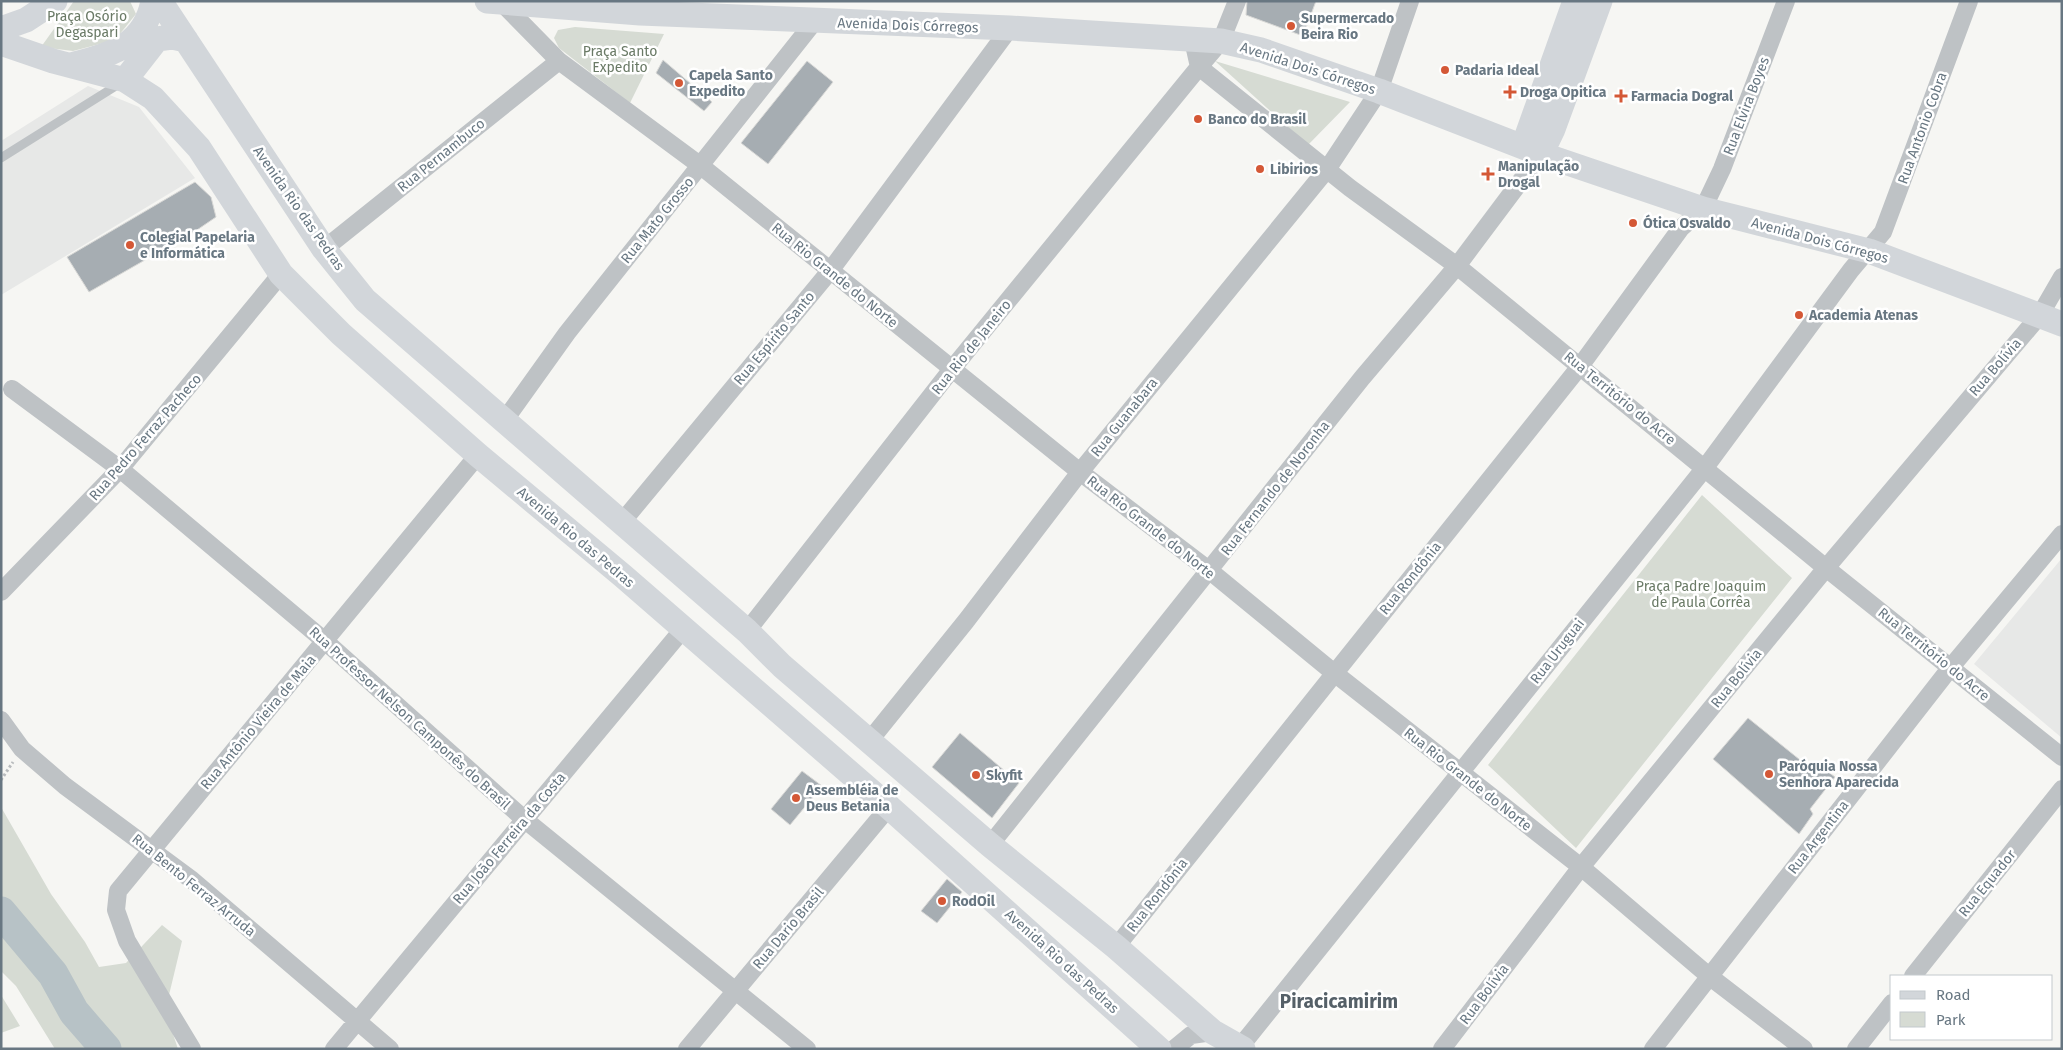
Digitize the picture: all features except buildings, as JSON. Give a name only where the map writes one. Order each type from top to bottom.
[{"type":"main road","points":[[1,28],[26,20],[55,1]]},
{"type":"main road","points":[[70,66],[101,58],[127,44],[146,21],[153,1]]},
{"type":"main road","name":"Avenida Rio das Pedras","points":[[160,1],[324,249],[366,300],[747,631],[782,666],[990,845],[1116,947],[1213,1032],[1241,1048]]},
{"type":"main road","points":[[1532,151],[1575,1]]},
{"type":"main road","points":[[1532,151],[1553,129],[1600,1]]},
{"type":"main road","name":"Avenida Dois Córregos","points":[[494,2],[644,7],[814,22],[1010,28],[1221,42],[1261,50],[1379,91],[1532,151],[1703,209],[1869,251],[2051,319]]},
{"type":"main road","points":[[125,80],[157,39],[165,36],[186,40]]},
{"type":"main road","name":"Avenida Rio das Pedras","points":[[1,43],[70,66],[125,80],[153,98],[199,148],[281,274],[341,334],[478,455],[684,628],[889,807],[1159,1049]]},
{"type":"main road","points":[[684,628],[710,645],[732,654],[739,654],[747,645],[747,631]]},
{"type":"street","points":[[1199,67],[1221,42],[1237,1]]},
{"type":"street","name":"Rua Guanabara","points":[[870,740],[966,621],[1080,472],[1328,168],[1379,91],[1410,1]]},
{"type":"street","name":"Rua Elvira Boyes","points":[[1703,209],[1722,169],[1786,1]]},
{"type":"street","name":"Rua Antonio Cobra","points":[[1869,251],[1884,232],[1969,1]]},
{"type":"street","name":"Rua Rio Grande do Norte","points":[[494,2],[559,61],[701,166],[1080,472],[1210,571],[1460,774],[1581,867],[1709,976],[1804,1049]]},
{"type":"street","name":"Rua Mato Grosso","points":[[504,421],[567,333],[814,22]]},
{"type":"street","name":"Rua Espírito Santo","points":[[622,522],[830,271],[1010,28]]},
{"type":"street","points":[[1193,40],[1199,67]]},
{"type":"street","name":"Rua Pernambuco","points":[[324,249],[559,61]]},
{"type":"street","name":"Rua Território do Acre","points":[[1199,67],[1328,168],[1350,188],[1457,266],[1581,365],[1704,469],[2062,757]]},
{"type":"street","name":"Rua Rio de Janeiro","points":[[747,631],[952,369],[1199,67]]},
{"type":"street","name":"Rua Fernando de Noronha","points":[[990,845],[1362,378],[1457,266],[1532,151]]},
{"type":"street","name":"Rua Rondônia","points":[[1116,947],[1333,672],[1581,365],[1681,228],[1703,209]]},
{"type":"street","name":"Rua Uruguai","points":[[1241,1048],[1704,469],[1851,270],[1869,251]]},
{"type":"street","name":"Rua Pedro Ferraz Pacheco","points":[[1,592],[120,468],[281,274]]},
{"type":"street","name":"Rua Bolívia","points":[[1442,1049],[1581,867],[1826,568],[2051,319],[2062,277]]},
{"type":"street","name":"Rua Professor Nelson Camponês do Brasil","points":[[12,389],[120,468],[326,642],[524,820],[807,1049]]},
{"type":"street","name":"Rua Antônio Vieira de Maia","points":[[192,1049],[127,941],[116,910],[118,891],[326,642],[478,455]]},
{"type":"street","name":"Rua Argentina","points":[[1653,1049],[1951,668],[2062,534]]},
{"type":"street","name":"Rua João Ferreira da Costa","points":[[334,1049],[684,628]]},
{"type":"street","name":"Rua Bento Ferraz Arruda","points":[[1,720],[22,749],[65,786],[192,880],[390,1049]]},
{"type":"street","name":"Rua Equador","points":[[1914,975],[2062,790]]},
{"type":"street","name":"Rua Dario Brasil","points":[[687,1049],[889,807]]},
{"type":"street","points":[[1856,1049],[1890,1006]]},
{"type":"street","points":[[1174,1049],[1192,1035],[1213,1032]]},
{"type":"lane","points":[[1,158],[125,80]]},
{"type":"shaded area","points":[[88,86],[139,107],[195,178],[1,295],[1,141]]},
{"type":"shaded area","points":[[2062,558],[2062,738],[1974,664]]},
{"type":"green space","name":"Praça Osório Degaspari","points":[[74,1],[130,1],[136,14],[115,40],[73,51],[41,47]]},
{"type":"green space","name":"Praça Santo Expedito","points":[[575,27],[664,34],[630,103],[559,48],[554,38],[558,30]]},
{"type":"green space","points":[[1215,61],[1350,102],[1308,145]]},
{"type":"green space","name":"Praça Padre Joaquim de Paula Corrêa","points":[[1702,495],[1792,578],[1576,848],[1488,765]]},
{"type":"green space","points":[[1,807],[51,894],[85,942],[99,967],[126,963],[162,925],[182,941],[169,995],[169,1022],[178,1049],[55,1049],[16,986],[1,971]]},
{"type":"green space","points":[[1,995],[20,1026],[1,1033]]},
{"type":"waterway","points":[[1,912],[53,974],[74,1012],[106,1049]]},
{"type":"place","name":"Supermercado Beira Rio","points":[[1291,26]]},
{"type":"place","name":"Padaria Ideal","points":[[1445,70]]},
{"type":"place","name":"Capela Santo Expedito","points":[[679,83]]},
{"type":"place","name":"Droga Opitica","points":[[1510,92]]},
{"type":"place","name":"Farmacia Dogral","points":[[1621,96]]},
{"type":"place","name":"Banco do Brasil","points":[[1198,119]]},
{"type":"place","name":"Libirios","points":[[1260,169]]},
{"type":"place","name":"Manipulação Drogal","points":[[1488,174]]},
{"type":"place","name":"Ótica Osvaldo","points":[[1633,223]]},
{"type":"place","name":"Colegial Papelaria e Informática","points":[[130,245]]},
{"type":"place","name":"Academia Atenas","points":[[1799,315]]},
{"type":"place","name":"Paróquia Nossa Senhora Aparecida","points":[[1769,774]]},
{"type":"place","name":"Skyfit","points":[[976,775]]},
{"type":"place","name":"Assembléia de Deus Betania","points":[[796,798]]},
{"type":"place","name":"RodOil","points":[[942,901]]},
{"type":"district","name":"Piracicamirim","points":[[1339,1001]]}]
